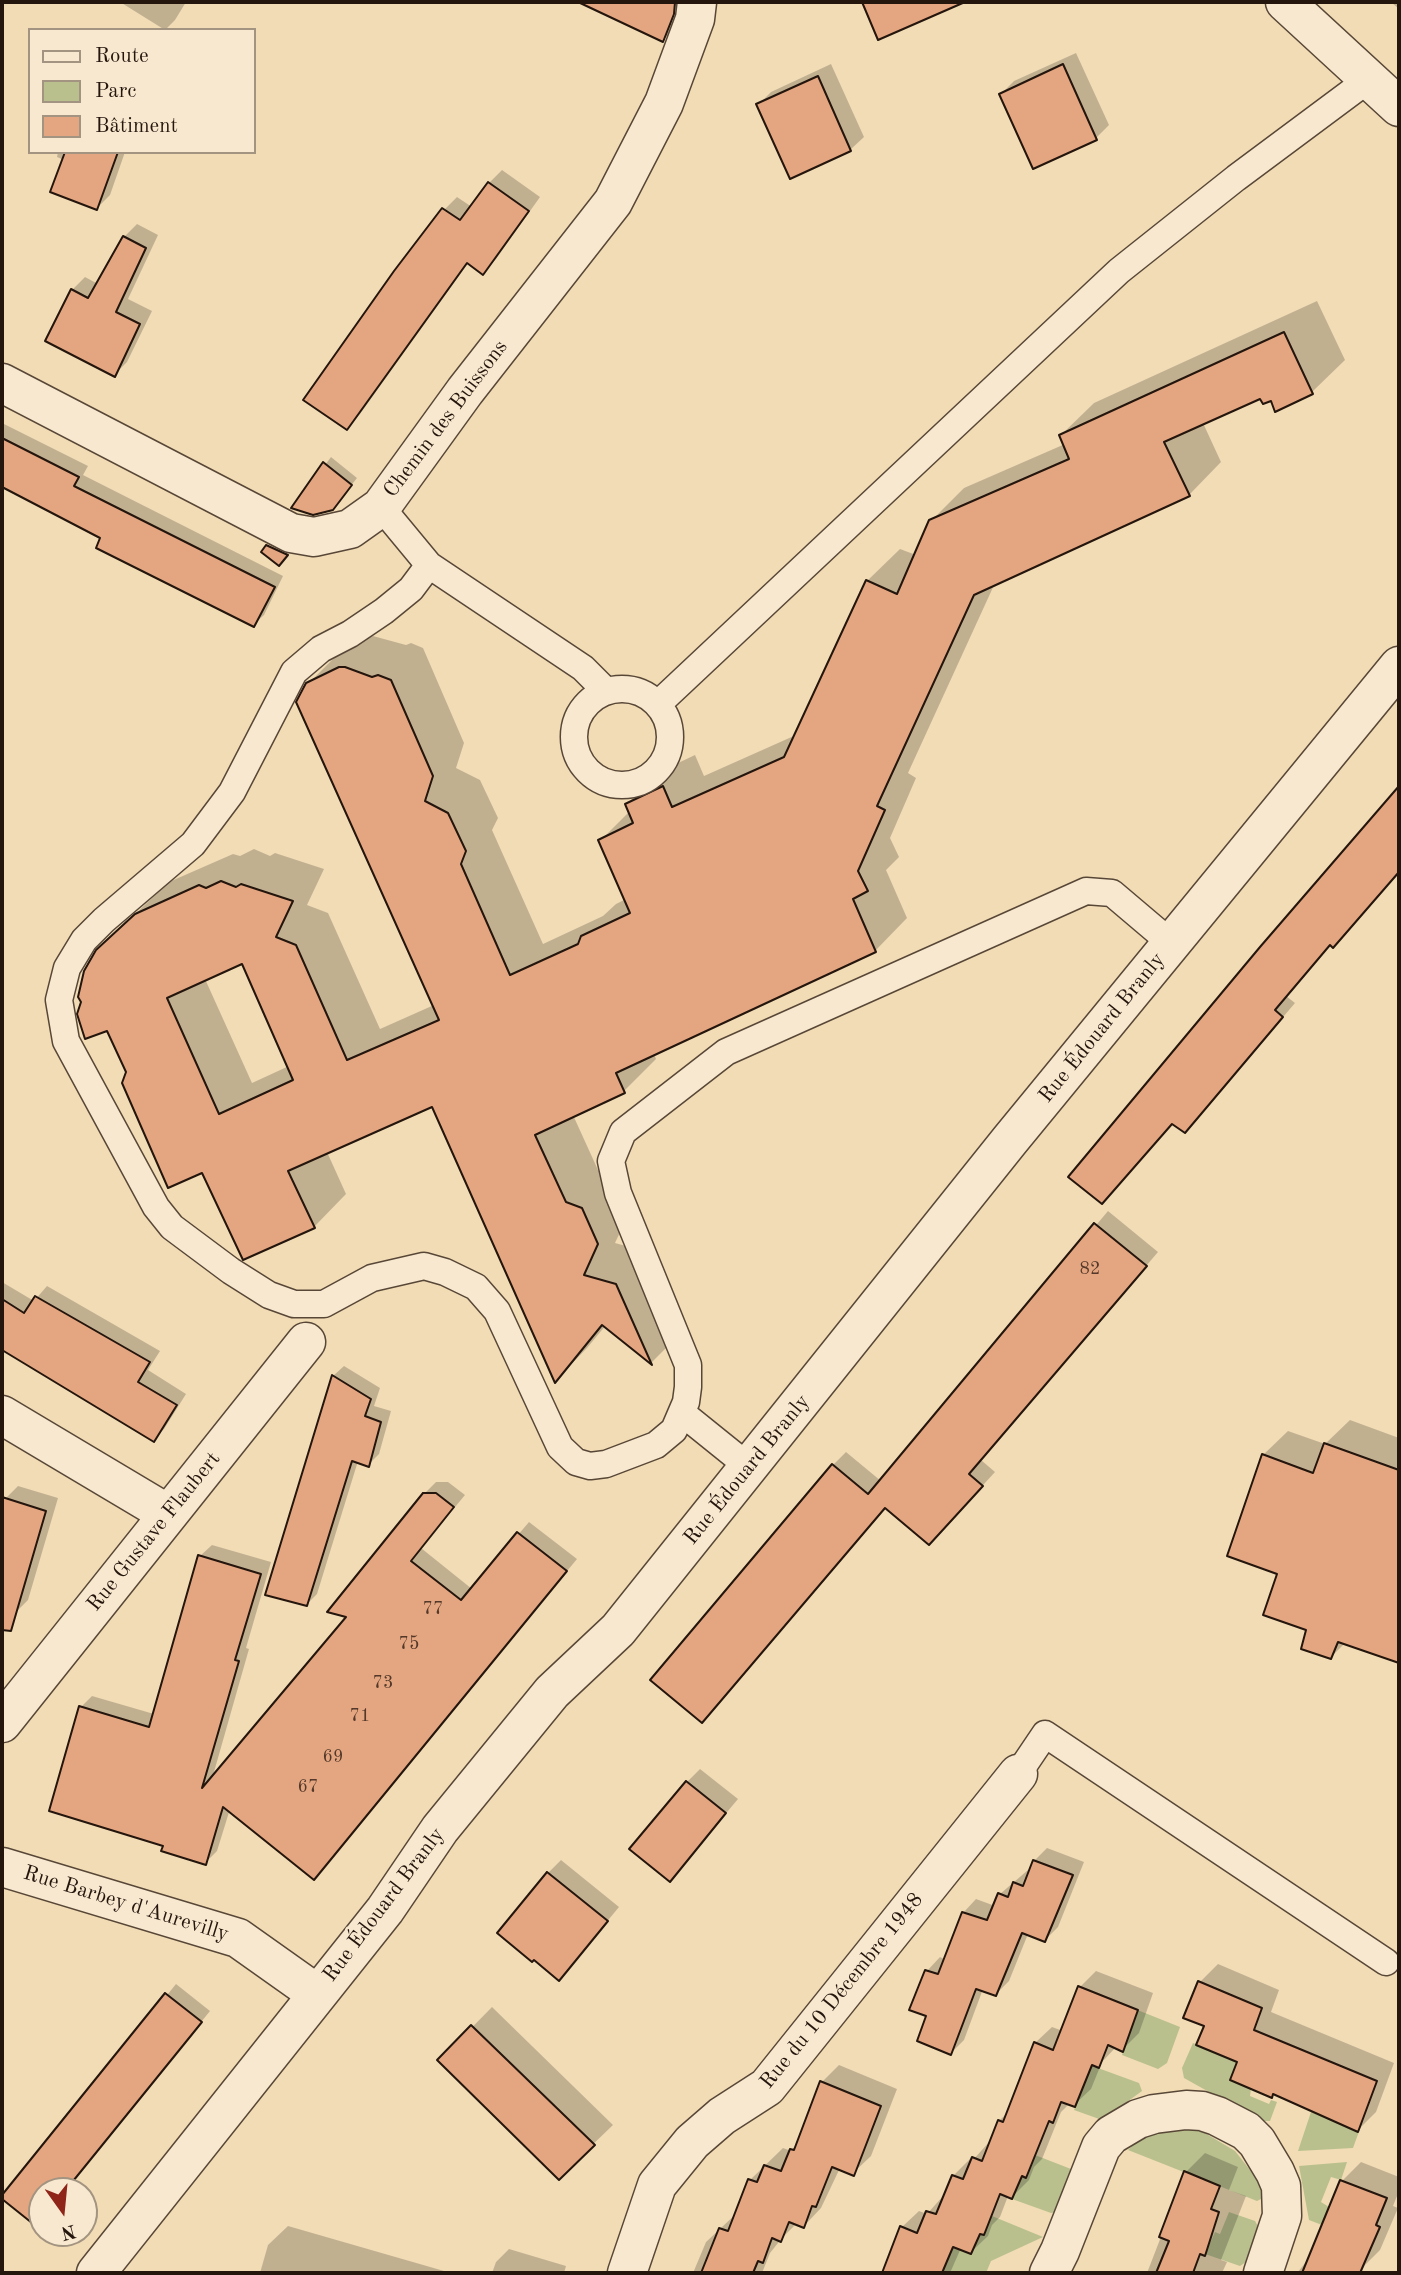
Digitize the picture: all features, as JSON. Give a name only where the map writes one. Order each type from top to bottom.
[{"type":"street","name":"Chemin des Buissons","points":[[2,383],[291,533],[314,537],[350,529],[381,507],[465,391],[613,202],[664,103],[695,19],[697,2]]},
{"type":"street","points":[[1284,2],[1399,107]]},
{"type":"street","name":"Rue Édouard Branly","points":[[96,2273],[385,1910],[440,1829],[552,1692],[618,1630],[1010,1140],[1399,666]]},
{"type":"street","name":"Rue Gustave Flaubert","points":[[2,1723],[306,1342]]},
{"type":"street","points":[[2,1415],[168,1514]]},
{"type":"street","name":"Rue du 10 Décembre 1948","points":[[627,2273],[657,2185],[692,2142],[722,2116],[767,2087],[1018,1774]]},
{"type":"street","name":"Rue Barbey d'Aurevilly","points":[[2,1867],[238,1938],[317,1994]]},
{"type":"street","points":[[1049,2273],[1101,2147],[1111,2135],[1138,2119],[1186,2110],[1217,2116],[1246,2131],[1257,2142],[1275,2172],[1281,2186],[1282,2216],[1263,2273]]},
{"type":"lane","points":[[658,704],[1119,271],[1236,178],[1369,79]]},
{"type":"lane","points":[[381,507],[429,565],[583,668],[606,691]]},
{"type":"lane","points":[[429,565],[411,589],[393,604],[350,634],[321,649],[295,672],[232,792],[193,844],[84,940],[67,968],[59,1000],[66,1041],[156,1207],[172,1227],[204,1252],[269,1295],[295,1304],[324,1304],[372,1278],[424,1266],[445,1272],[476,1287],[497,1311],[560,1447],[576,1462],[590,1466],[606,1464],[656,1445],[674,1430],[688,1387],[688,1365],[615,1183],[611,1161],[623,1132],[726,1052],[1086,891],[1112,893],[1171,943]]},
{"type":"lane","points":[[634,690],[647,695],[658,704],[666,716],[670,744],[666,758],[657,771],[644,780],[613,785],[586,770],[573,741],[575,725],[581,711],[592,699],[606,691],[634,690]]},
{"type":"lane","points":[[306,1342],[324,1304]]},
{"type":"lane","points":[[682,1412],[749,1466]]},
{"type":"lane","points":[[1018,1774],[1045,1734],[1385,1962]]},
{"type":"green space","points":[[1135,2009],[1180,2027],[1167,2063],[1158,2069],[1122,2055]]},
{"type":"green space","points":[[1193,2043],[1216,2054],[1239,2058],[1230,2080],[1251,2089],[1250,2096],[1269,2104],[1271,2100],[1277,2102],[1270,2121],[1261,2121],[1184,2078],[1182,2068]]},
{"type":"green space","points":[[1087,2064],[1139,2083],[1142,2091],[1102,2120],[1074,2110],[1083,2088]]},
{"type":"green space","points":[[1311,2112],[1336,2122],[1339,2117],[1361,2126],[1353,2148],[1298,2151]]},
{"type":"green space","points":[[1195,2127],[1235,2151],[1262,2185],[1265,2197],[1257,2201],[1128,2150],[1143,2135]]},
{"type":"green space","points":[[1035,2155],[1071,2169],[1072,2176],[1059,2212],[1051,2213],[1012,2199],[1022,2176],[1026,2177]]},
{"type":"green space","points":[[1347,2162],[1341,2180],[1331,2177],[1321,2202],[1329,2207],[1322,2225],[1309,2220],[1299,2166]]},
{"type":"green space","points":[[1229,2212],[1255,2221],[1260,2230],[1246,2262],[1240,2266],[1205,2254],[1215,2232],[1220,2234]]},
{"type":"green space","points":[[992,2216],[1043,2237],[991,2261],[986,2273],[942,2273],[948,2246],[971,2254],[980,2234],[984,2235]]},
{"type":"building","points":[[578,2],[675,2],[674,14],[663,42]]},
{"type":"building","points":[[862,2],[965,2],[878,40]]},
{"type":"building","points":[[1063,64],[1097,140],[1033,169],[999,94]]},
{"type":"building","points":[[818,76],[851,151],[790,179],[756,104]]},
{"type":"building","points":[[64,154],[117,154],[97,210],[50,192]]},
{"type":"building","points":[[488,182],[529,211],[483,275],[467,263],[347,430],[303,400],[442,208],[460,220]]},
{"type":"building","points":[[123,236],[146,248],[116,312],[140,324],[115,377],[45,341],[71,289],[88,298]]},
{"type":"building","points":[[1284,332],[1313,394],[1275,412],[1271,401],[1263,404],[1260,399],[1164,442],[1190,496],[974,595],[877,806],[885,810],[858,871],[868,891],[853,899],[876,952],[616,1073],[625,1093],[535,1135],[566,1202],[582,1208],[598,1244],[584,1275],[616,1284],[652,1365],[602,1325],[555,1383],[432,1107],[288,1171],[315,1228],[243,1260],[202,1173],[168,1188],[122,1083],[126,1072],[107,1031],[85,1039],[77,1014],[84,971],[96,950],[135,914],[199,885],[206,888],[221,881],[236,887],[241,884],[293,901],[276,937],[296,945],[347,1060],[439,1020],[296,702],[306,683],[339,667],[391,680],[433,776],[425,801],[448,813],[466,851],[461,864],[510,975],[578,944],[581,936],[630,913],[598,840],[633,823],[625,804],[663,786],[672,807],[784,757],[866,580],[897,594],[929,520],[1069,459],[1059,435]],"holes":[[[242,964],[293,1080],[219,1114],[167,998]]]},
{"type":"building","points":[[2,438],[79,477],[74,486],[275,587],[254,627],[96,548],[100,538],[2,487]]},
{"type":"building","points":[[323,462],[352,485],[333,510],[313,515],[291,508]]},
{"type":"building","points":[[266,545],[288,555],[279,566],[261,552]]},
{"type":"building","points":[[1399,786],[1399,872],[1333,948],[1330,945],[1275,1010],[1283,1017],[1185,1133],[1172,1124],[1102,1204],[1068,1177]]},
{"type":"building","points":[[1094,1223],[1147,1266],[969,1474],[983,1486],[929,1545],[885,1508],[702,1723],[650,1680],[832,1464],[868,1494]]},
{"type":"building","points":[[35,1296],[150,1362],[138,1382],[177,1405],[154,1442],[2,1350],[2,1299],[24,1313]]},
{"type":"building","points":[[332,1375],[371,1399],[365,1416],[381,1422],[369,1467],[352,1461],[307,1606],[265,1595]]},
{"type":"building","points":[[1324,1443],[1399,1470],[1399,1663],[1338,1642],[1331,1659],[1301,1649],[1306,1630],[1263,1615],[1277,1574],[1227,1556],[1262,1454],[1313,1473]]},
{"type":"building","points":[[423,1493],[436,1493],[454,1507],[411,1561],[461,1600],[517,1532],[567,1571],[314,1880],[223,1807],[206,1865],[161,1851],[163,1846],[49,1811],[79,1706],[149,1727],[198,1555],[261,1574],[235,1660],[239,1661],[202,1788],[346,1617],[327,1612]]},
{"type":"building","points":[[2,1497],[46,1511],[11,1631],[2,1630]]},
{"type":"building","points":[[686,1781],[726,1813],[670,1882],[629,1849]]},
{"type":"building","points":[[1033,1860],[1073,1875],[1045,1942],[1022,1933],[996,1996],[976,1989],[951,2055],[917,2041],[926,2016],[909,2010],[925,1970],[938,1974],[962,1912],[987,1920],[998,1893],[1008,1897],[1013,1882],[1023,1886]]},
{"type":"building","points":[[547,1872],[608,1921],[559,1981],[497,1933]]},
{"type":"building","points":[[1198,1981],[1262,2008],[1254,2030],[1377,2081],[1358,2132],[1273,2094],[1272,2098],[1230,2080],[1237,2062],[1196,2045],[1204,2026],[1183,2018]]},
{"type":"building","points":[[1078,1986],[1138,2010],[1123,2052],[1108,2045],[1099,2068],[1092,2065],[1075,2107],[1061,2102],[1053,2123],[1049,2121],[1026,2178],[1022,2176],[1012,2199],[1000,2194],[984,2235],[980,2234],[971,2254],[953,2247],[942,2273],[882,2273],[900,2226],[917,2233],[926,2211],[936,2214],[952,2175],[963,2179],[972,2157],[982,2161],[998,2120],[1003,2122],[1034,2042],[1053,2050]]},
{"type":"building","points":[[165,1993],[202,2022],[76,2177],[28,2177],[28,2220],[2,2199],[2,2195]]},
{"type":"building","points":[[471,2025],[595,2145],[559,2180],[437,2060]]},
{"type":"building","points":[[820,2081],[881,2106],[854,2176],[832,2167],[816,2207],[812,2206],[804,2228],[789,2222],[781,2242],[772,2238],[763,2263],[758,2261],[753,2273],[701,2273],[719,2228],[728,2231],[748,2179],[757,2182],[764,2165],[781,2171],[790,2149],[794,2150]]},
{"type":"building","points":[[1184,2171],[1220,2186],[1211,2209],[1219,2212],[1205,2256],[1200,2254],[1193,2273],[1156,2273],[1169,2241],[1159,2237]]},
{"type":"building","points":[[1340,2180],[1387,2198],[1376,2225],[1380,2227],[1360,2273],[1302,2273]]}]
